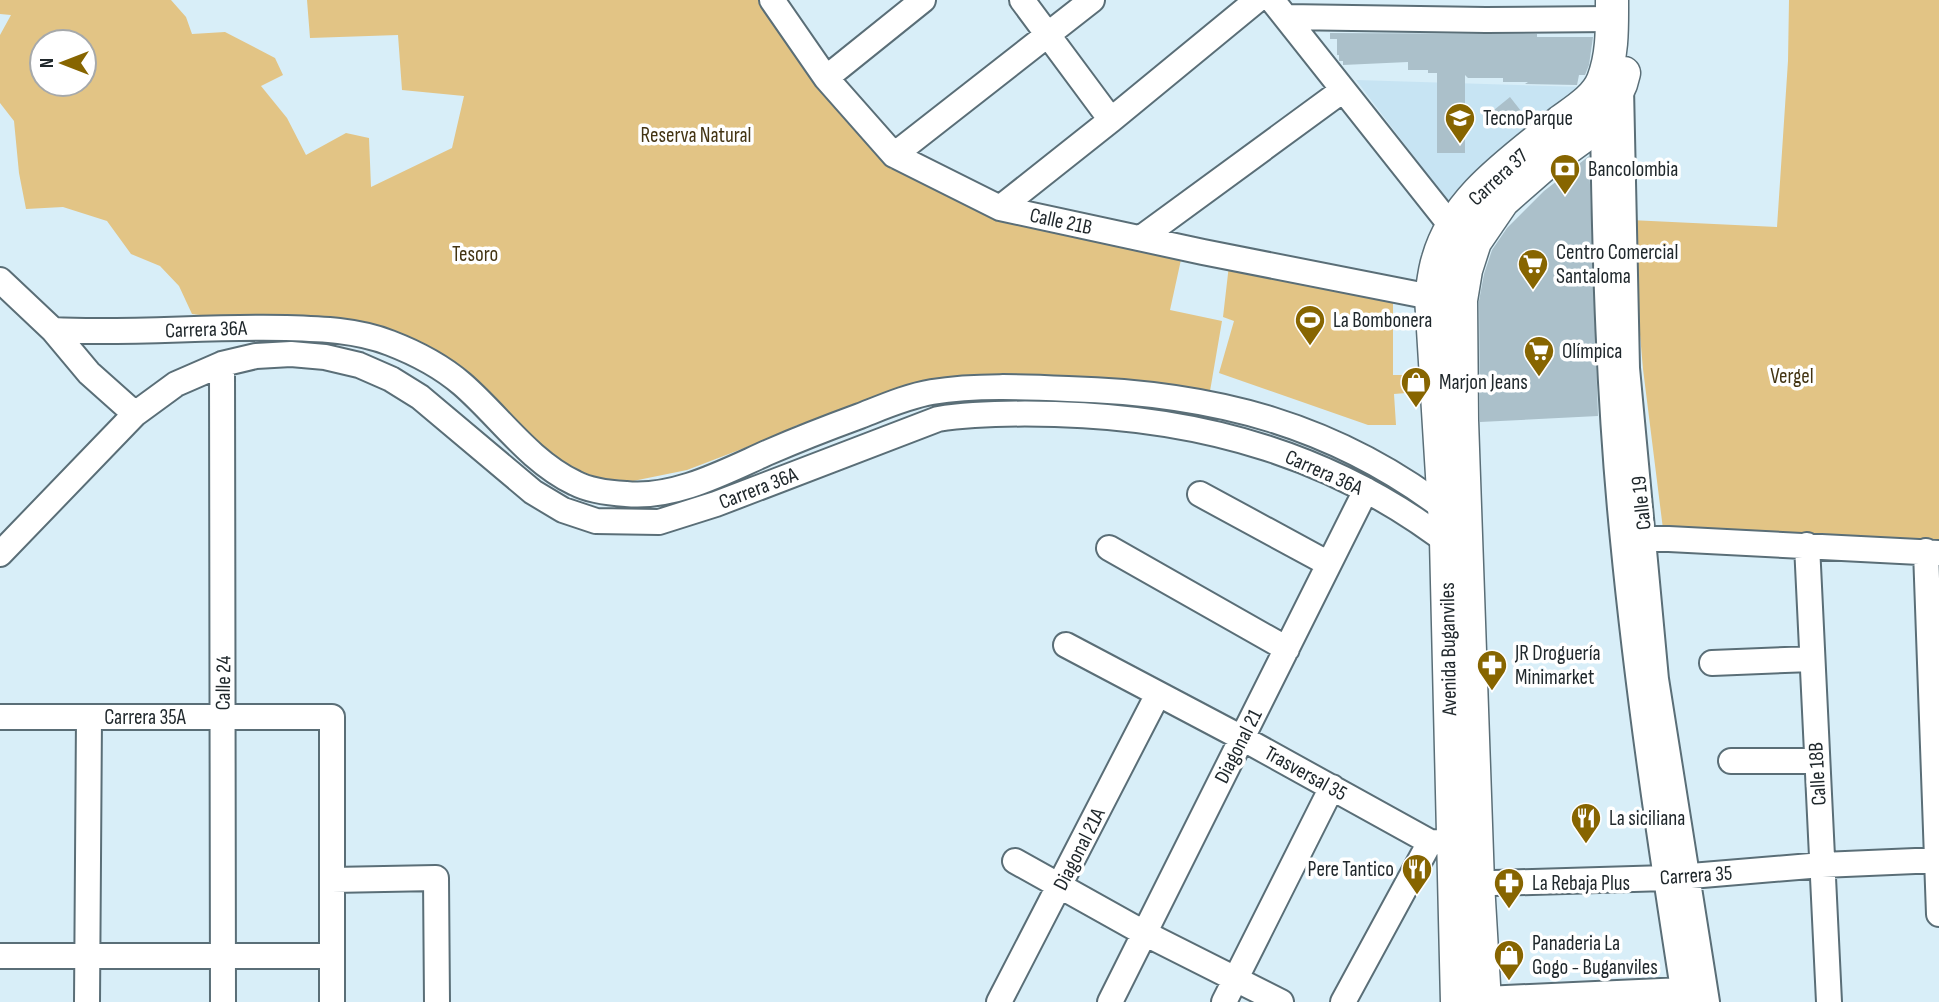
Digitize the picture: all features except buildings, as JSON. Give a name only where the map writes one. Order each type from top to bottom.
[{"type":"main road","name":"Calle 19","points":[[1612,83],[1611,52],[1618,6]]},
{"type":"main road","name":"Carrera 37","points":[[1464,234],[1544,165],[1603,122],[1612,83]]},
{"type":"main road","name":"Carrera 37","points":[[1446,299],[1466,270],[1464,234],[1467,202],[1521,154],[1612,83]]},
{"type":"main road","name":"Avenida Buganviles","points":[[1446,299],[1442,507],[1460,542]]},
{"type":"main road","name":"Avenida Buganviles","points":[[1446,299],[1462,420],[1453,843],[1466,884],[1476,1001]]},
{"type":"street","name":"Calle 21B","points":[[772,0],[826,78],[894,155],[999,208],[1446,299]]},
{"type":"street","points":[[826,78],[923,0]]},
{"type":"street","points":[[1022,0],[1111,120]]},
{"type":"street","points":[[894,155],[1092,0]]},
{"type":"street","points":[[999,208],[1257,0]]},
{"type":"street","points":[[1279,8],[1486,10],[1618,6]]},
{"type":"street","points":[[1279,8],[1343,90],[1464,234]]},
{"type":"street","name":"Calle 19","points":[[1612,83],[1627,368],[1637,680],[1677,877],[1707,1002]]},
{"type":"street","points":[[1141,238],[1343,90]]},
{"type":"street","name":"Calle 19","points":[[1603,122],[1610,373],[1633,537]]},
{"type":"street","points":[[0,280],[52,330],[89,373],[135,414]]},
{"type":"street","name":"Carrera 36A","points":[[52,330],[102,333],[252,327],[345,331],[386,341],[424,358],[459,381],[517,440],[575,484],[631,495],[698,483],[862,415],[931,393],[1006,387],[1161,394],[1211,402],[1261,415],[1309,432],[1355,453],[1400,478],[1442,507]]},
{"type":"street","points":[[89,373],[85,363],[88,343],[102,333]]},
{"type":"street","name":"Carrera 36A","points":[[0,554],[135,414],[176,384],[222,364],[256,356],[290,354],[325,356],[359,365],[391,379],[420,397],[533,492],[563,510],[596,521],[659,522],[716,505],[947,417],[1027,413],[1098,415],[1168,423],[1247,441],[1303,460],[1366,490],[1460,542]]},
{"type":"street","name":"Calle 24","points":[[222,364],[223,1002]]},
{"type":"street","name":"Diagonal 21","points":[[1110,1002],[1366,490]]},
{"type":"street","points":[[1200,494],[1329,564]]},
{"type":"street","points":[[1633,537],[1933,552],[1939,914]]},
{"type":"street","name":"Calle 18B","points":[[1807,545],[1829,1002]]},
{"type":"street","points":[[1109,548],[1287,649]]},
{"type":"street","name":"Trasversal 35","points":[[1066,645],[1332,787],[1453,843]]},
{"type":"street","points":[[1712,663],[1812,659]]},
{"type":"street","name":"Diagonal 21A","points":[[999,1002],[1158,694]]},
{"type":"street","name":"Carrera 35A","points":[[0,717],[332,717],[332,880]]},
{"type":"street","points":[[87,1002],[89,717]]},
{"type":"street","points":[[1731,761],[1817,761]]},
{"type":"street","points":[[1230,991],[1332,787]]},
{"type":"street","points":[[1343,1002],[1453,843]]},
{"type":"street","name":"Carrera 35","points":[[1466,884],[1677,877],[1822,865],[1937,860]]},
{"type":"street","points":[[1015,861],[1144,933],[1230,991],[1281,1002]]},
{"type":"street","name":"Calle 19","points":[[1677,877],[1684,996]]},
{"type":"street","points":[[332,1002],[332,880],[436,878],[437,1002]]},
{"type":"street","points":[[0,956],[332,956]]},
{"type":"street","points":[[1476,1001],[1684,996]]},
{"type":"shaded area","name":"TecnoParque","points":[[1356,80],[1584,87],[1448,202]]},
{"type":"green space","points":[[0,0],[171,0],[186,17],[192,34],[225,32],[275,58],[283,75],[261,86],[287,118],[306,155],[346,133],[369,138],[371,187],[452,148],[464,96],[402,90],[398,35],[310,38],[307,0],[765,0],[896,168],[1002,221],[1182,255],[1170,310],[1222,321],[1209,397],[974,376],[820,423],[797,425],[687,470],[633,481],[586,477],[537,444],[419,344],[364,321],[240,320],[192,314],[179,286],[160,266],[131,254],[107,221],[63,207],[26,209],[14,121],[0,103],[0,35],[11,15],[0,14]]},
{"type":"green space","name":"Vergel","points":[[1789,0],[1939,0],[1939,542],[1814,533],[1663,529],[1643,369],[1630,220],[1777,227],[1788,61]]},
{"type":"green space","name":"La Bombonera","points":[[1229,265],[1393,299],[1393,375],[1419,375],[1419,392],[1394,394],[1396,425],[1368,425],[1219,373],[1234,321],[1223,317]]},
{"type":"place","name":"TecnoParque","points":[[1460,145]]},
{"type":"place","name":"Bancolombia","points":[[1565,196]]},
{"type":"place","name":"Centro Comercial Santaloma","points":[[1533,291]]},
{"type":"place","name":"La Bombonera","points":[[1310,347]]},
{"type":"place","name":"Olímpica","points":[[1539,378]]},
{"type":"place","name":"Marjon Jeans","points":[[1416,409]]},
{"type":"place","name":"JR Droguería Minimarket","points":[[1492,692]]},
{"type":"place","name":"La siciliana","points":[[1586,845]]},
{"type":"place","name":"Pere Tantico","points":[[1417,896]]},
{"type":"place","name":"La Rebaja Plus","points":[[1509,910]]},
{"type":"place","name":"Panaderia La Gogo - Buganviles","points":[[1509,982]]},
{"type":"park label","name":"Reserva Natural","points":[[696,135]]},
{"type":"park label","name":"Tesoro","points":[[475,254]]}]
